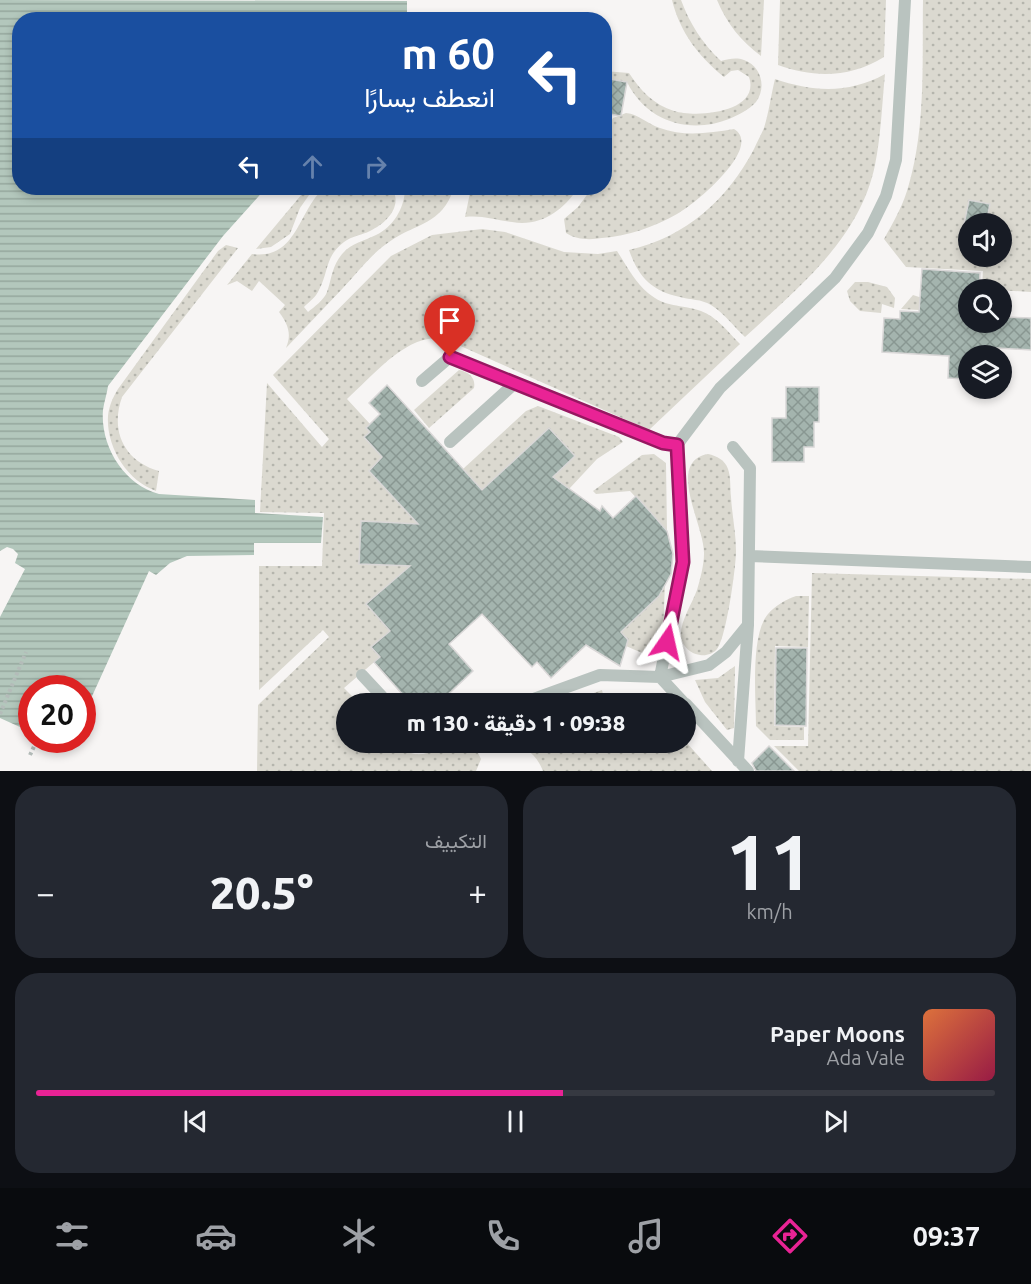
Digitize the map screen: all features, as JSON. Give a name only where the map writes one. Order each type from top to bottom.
[{"type":"lane","points":[[660,677],[683,562],[677,445],[720,388],[835,278],[868,233],[886,196],[896,160],[905,0]]},
{"type":"lane","points":[[422,381],[450,357],[663,443],[677,445]]},
{"type":"lane","points":[[450,442],[515,383]]},
{"type":"lane","points":[[733,447],[750,468],[748,625],[738,761]]},
{"type":"lane","points":[[749,556],[1031,567]]},
{"type":"lane","points":[[550,693],[600,675],[660,677],[709,665],[726,652],[748,625]]},
{"type":"lane","points":[[362,675],[379,693]]},
{"type":"lane","points":[[660,677],[675,693]]},
{"type":"lane","points":[[696,716],[748,771]]},
{"type":"path","points":[[0,714],[26,652]]},
{"type":"shaded area","points":[[0,0],[407,1],[407,12],[12,12],[12,195],[260,195],[223,236],[108,386],[103,410],[103,424],[110,450],[117,462],[135,482],[159,494],[255,500],[255,513],[323,517],[321,543],[254,543],[254,555],[187,556],[170,563],[156,575],[149,571],[96,687],[96,675],[18,675],[18,726],[0,718],[0,617],[25,569],[15,563],[18,554],[7,547],[0,551]]},
{"type":"shaded area","points":[[672,0],[681,0],[697,33],[721,61],[741,59],[755,67],[762,84],[761,90],[756,102],[747,110],[714,124],[684,125],[657,115],[635,95],[627,82],[612,79],[612,72],[629,73],[654,101],[674,111],[684,113],[711,113],[724,110],[745,98],[750,89],[749,77],[738,70],[731,71],[724,77],[691,43],[675,12]]},
{"type":"shaded area","points":[[717,0],[764,0],[761,56],[735,31]]},
{"type":"shaded area","points":[[780,0],[886,0],[884,57],[858,69],[832,74],[805,72],[778,65]]},
{"type":"shaded area","points":[[923,0],[1031,0],[1031,292],[1012,291],[1012,279],[983,279],[983,271],[906,267],[884,239],[909,184],[921,116]]},
{"type":"shaded area","points":[[885,74],[875,165],[867,192],[856,216],[824,261],[745,337],[711,305],[661,291],[641,275],[629,250],[669,236],[703,214],[718,200],[743,167],[764,128],[775,79],[803,87],[831,89],[858,85]]},
{"type":"shaded area","points":[[626,113],[635,115],[660,128],[678,133],[706,133],[734,129],[741,137],[740,149],[734,161],[710,188],[686,209],[668,219],[641,230],[612,237],[579,238],[566,233],[564,219],[578,207],[587,195],[612,195],[613,118]]},
{"type":"shaded area","points":[[301,195],[309,195],[300,208],[290,234],[271,247],[256,249]]},
{"type":"shaded area","points":[[318,195],[395,195],[396,201],[387,219],[370,231],[347,240],[333,253],[318,293],[304,307],[308,312],[326,295],[334,267],[343,253],[354,244],[388,227],[397,217],[404,195],[451,195],[435,217],[399,235],[376,252],[286,348],[289,338],[288,329],[279,312],[285,305],[259,281],[252,291],[237,281],[227,285],[252,254],[267,254],[288,242]]},
{"type":"shaded area","points":[[470,195],[573,195],[550,216],[532,222],[465,217]]},
{"type":"shaded area","points":[[482,229],[505,232],[564,252],[598,254],[617,251],[635,279],[648,293],[661,301],[707,313],[740,344],[649,430],[447,340],[433,338],[419,341],[380,367],[347,399],[370,424],[366,428],[370,432],[364,438],[383,457],[369,471],[428,534],[425,553],[366,604],[390,631],[372,647],[380,657],[344,688],[349,693],[336,693],[336,753],[478,753],[481,759],[476,771],[257,771],[258,705],[329,637],[323,630],[259,690],[259,566],[322,566],[324,513],[260,512],[267,383],[322,447],[329,439],[273,375],[391,256],[432,235]]},
{"type":"shaded area","points":[[226,245],[238,248],[122,397],[118,422],[119,433],[129,452],[137,460],[159,471],[156,491],[136,479],[120,461],[108,428],[109,409],[118,389],[218,251]]},
{"type":"shaded area","points":[[855,282],[868,282],[887,287],[895,298],[894,308],[882,304],[881,313],[860,311],[850,301],[847,291]]},
{"type":"shaded area","points":[[913,295],[941,304],[919,316],[919,310],[901,309]]},
{"type":"shaded area","points":[[459,370],[471,376],[474,388],[429,428],[414,410]]},
{"type":"shaded area","points":[[538,406],[619,437],[623,442],[597,459],[569,489],[531,508],[554,476],[575,456],[549,428],[482,490],[463,469],[526,411]]},
{"type":"shaded area","points":[[654,454],[666,463],[667,531],[630,491],[596,494],[593,491],[642,455]]},
{"type":"shaded area","points":[[708,454],[723,461],[729,472],[736,551],[724,632],[717,649],[702,655],[691,652],[686,647],[681,638],[681,632],[697,590],[704,558],[703,542],[690,496],[689,469],[696,459]]},
{"type":"shaded area","points":[[812,573],[1031,579],[1031,771],[799,771],[774,746],[808,746]]},
{"type":"shaded area","points":[[665,584],[663,632],[660,647],[652,655],[626,646],[628,639],[590,599]]},
{"type":"shaded area","points":[[796,596],[809,596],[808,647],[775,646],[774,726],[804,727],[804,740],[770,740],[756,726],[756,651],[762,624],[768,614],[781,603]]},
{"type":"shaded area","points":[[735,666],[734,728],[727,730],[705,702],[695,680],[718,678]]},
{"type":"shaded area","points":[[531,753],[696,753],[712,771],[543,771]]},
{"type":"building","points":[[612,79],[627,82],[621,116],[612,114]]},
{"type":"building","points":[[969,200],[990,204],[988,213],[966,213]]},
{"type":"building","points":[[922,269],[980,273],[980,279],[958,279],[958,333],[1012,333],[1012,317],[1031,318],[1031,350],[1012,349],[1012,345],[958,345],[958,379],[948,378],[949,356],[882,352],[884,318],[900,319],[900,311],[919,312]]},
{"type":"building","points":[[387,385],[482,490],[549,428],[575,456],[553,477],[600,511],[602,506],[613,518],[636,496],[667,531],[673,554],[671,574],[659,596],[621,632],[628,640],[620,666],[586,645],[551,678],[537,662],[532,667],[482,614],[449,644],[473,671],[450,693],[401,693],[374,662],[380,657],[371,647],[390,631],[366,604],[410,566],[359,564],[361,521],[418,524],[369,471],[382,457],[364,437],[370,432],[366,428],[380,414],[369,403]]},
{"type":"building","points":[[786,387],[819,387],[819,422],[814,422],[814,447],[804,447],[804,462],[772,462],[772,418],[786,418]]},
{"type":"building","points":[[776,648],[807,648],[806,726],[775,725]]},
{"type":"building","points":[[769,746],[794,771],[756,771],[752,763]]},
{"type":"route","points":[[450,357],[663,443],[677,445],[683,562],[667,642]]}]
